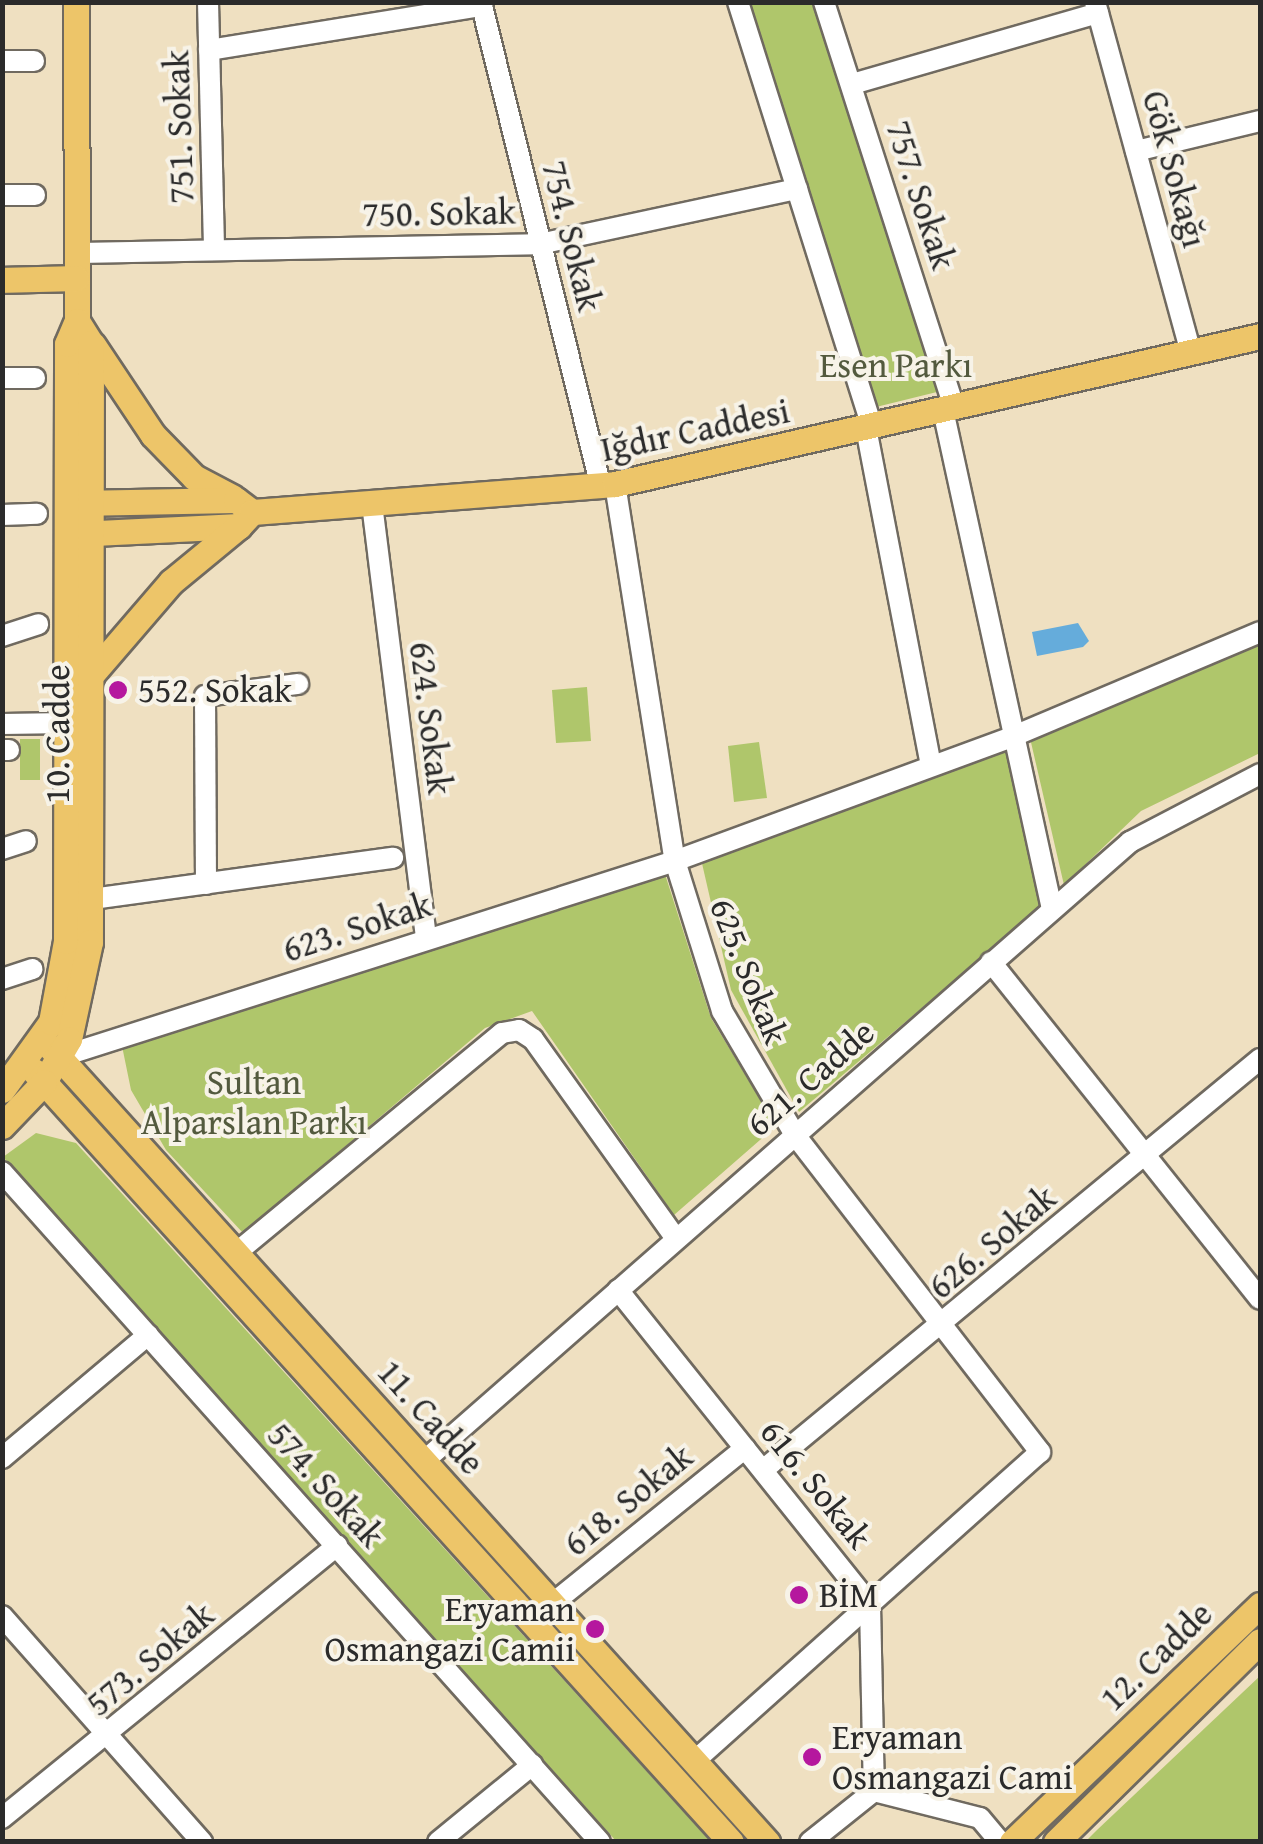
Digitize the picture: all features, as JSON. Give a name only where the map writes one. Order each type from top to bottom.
[{"type":"main road","name":"10. Cadde","points":[[76,2],[77,321],[67,344],[80,503]]},
{"type":"main road","points":[[2,280],[76,266]]},
{"type":"main road","points":[[77,321],[153,436],[194,477],[242,513],[171,582],[92,675]]},
{"type":"main road","name":"Iğdır Caddesi","points":[[80,534],[242,513],[608,485],[1260,336]]},
{"type":"main road","name":"10. Cadde","points":[[52,1048],[66,941],[68,723],[92,343]]},
{"type":"main road","name":"Iğdır Caddesi","points":[[80,503],[242,513]]},
{"type":"main road","name":"10. Cadde","points":[[2,1126],[52,1048],[86,976],[92,900],[92,675],[80,534]]},
{"type":"main road","name":"11. Cadde","points":[[52,1048],[767,1842]]},
{"type":"main road","name":"10. Cadde","points":[[2,1090],[36,1073]]},
{"type":"main road","name":"11. Cadde","points":[[36,1073],[731,1842]]},
{"type":"main road","name":"12. Cadde","points":[[1012,1842],[1260,1605]]},
{"type":"main road","name":"12. Cadde","points":[[1056,1842],[1260,1641]]},
{"type":"street","name":"751. Sokak","points":[[208,2],[214,250]]},
{"type":"street","points":[[738,2],[869,428],[931,766]]},
{"type":"street","name":"757. Sokak","points":[[824,2],[948,409],[1052,909]]},
{"type":"street","points":[[209,50],[481,4]]},
{"type":"street","name":"754. Sokak","points":[[481,4],[540,244],[608,485]]},
{"type":"street","points":[[852,84],[1097,8]]},
{"type":"street","name":"Gök Sokağı","points":[[1097,8],[1191,352]]},
{"type":"street","points":[[2,61],[34,61]]},
{"type":"street","points":[[1136,151],[1260,121]]},
{"type":"street","name":"750. Sokak","points":[[76,266],[214,250],[540,244],[797,190]]},
{"type":"street","points":[[2,195],[34,195]]},
{"type":"street","points":[[2,378],[35,378]]},
{"type":"street","name":"625. Sokak","points":[[608,485],[675,860],[722,1011],[795,1135],[945,1324],[1040,1452],[870,1604]]},
{"type":"street","name":"624. Sokak","points":[[372,504],[426,939]]},
{"type":"street","points":[[2,516],[37,514]]},
{"type":"street","points":[[2,636],[38,624]]},
{"type":"street","name":"623. Sokak","points":[[52,1048],[426,939],[675,860],[1014,736],[1260,632]]},
{"type":"street","points":[[206,884],[204,696],[298,684]]},
{"type":"street","points":[[2,724],[68,723]]},
{"type":"street","name":"621. Cadde","points":[[424,1461],[990,962],[1148,829],[1260,774]]},
{"type":"street","points":[[2,849],[26,841]]},
{"type":"street","points":[[92,900],[394,858]]},
{"type":"street","points":[[990,962],[1260,1299]]},
{"type":"street","points":[[2,979],[32,969]]},
{"type":"street","points":[[236,1252],[502,1033],[519,1030],[534,1039],[676,1239]]},
{"type":"street","name":"626. Sokak","points":[[762,1470],[945,1324],[1260,1059]]},
{"type":"street","name":"574. Sokak","points":[[2,1172],[600,1842]]},
{"type":"street","name":"616. Sokak","points":[[618,1290],[870,1604],[874,1791]]},
{"type":"street","points":[[2,1458],[148,1335]]},
{"type":"street","name":"618. Sokak","points":[[552,1604],[745,1448]]},
{"type":"street","name":"573. Sokak","points":[[2,1818],[109,1736],[337,1546]]},
{"type":"street","points":[[694,1761],[870,1604]]},
{"type":"street","points":[[2,1616],[202,1842]]},
{"type":"street","points":[[438,1842],[532,1765]]},
{"type":"street","points":[[810,1842],[874,1791],[980,1818],[1000,1842]]},
{"type":"green space","name":"Esen Parkı","points":[[746,3],[818,3],[941,391],[872,408]]},
{"type":"green space","points":[[1260,638],[1260,753],[1141,811],[1064,885],[1030,738]]},
{"type":"green space","points":[[587,687],[591,741],[556,743],[552,690]]},
{"type":"green space","points":[[20,739],[40,739],[40,780],[20,780]]},
{"type":"green space","points":[[759,742],[767,798],[734,802],[728,746]]},
{"type":"green space","points":[[1013,749],[1046,903],[799,1112],[731,990],[701,859]]},
{"type":"green space","name":"Sultan Alparslan Parkı","points":[[664,871],[711,1018],[776,1126],[674,1215],[532,1011],[485,1028],[243,1233],[166,1150],[131,1090],[122,1046]]},
{"type":"green space","points":[[36,1133],[76,1143],[710,1841],[616,1841],[3,1157]]},
{"type":"green space","points":[[1260,1676],[1260,1841],[1086,1841],[1097,1830]]},
{"type":"water","points":[[1078,623],[1089,641],[1083,647],[1037,656],[1032,632]]},
{"type":"place","name":"552. Sokak","points":[[118,690]]},
{"type":"place","name":"BİM","points":[[799,1595]]},
{"type":"place","name":"Eryaman Osmangazi Camii","points":[[595,1629]]},
{"type":"place","name":"Eryaman Osmangazi Cami","points":[[812,1757]]}]
